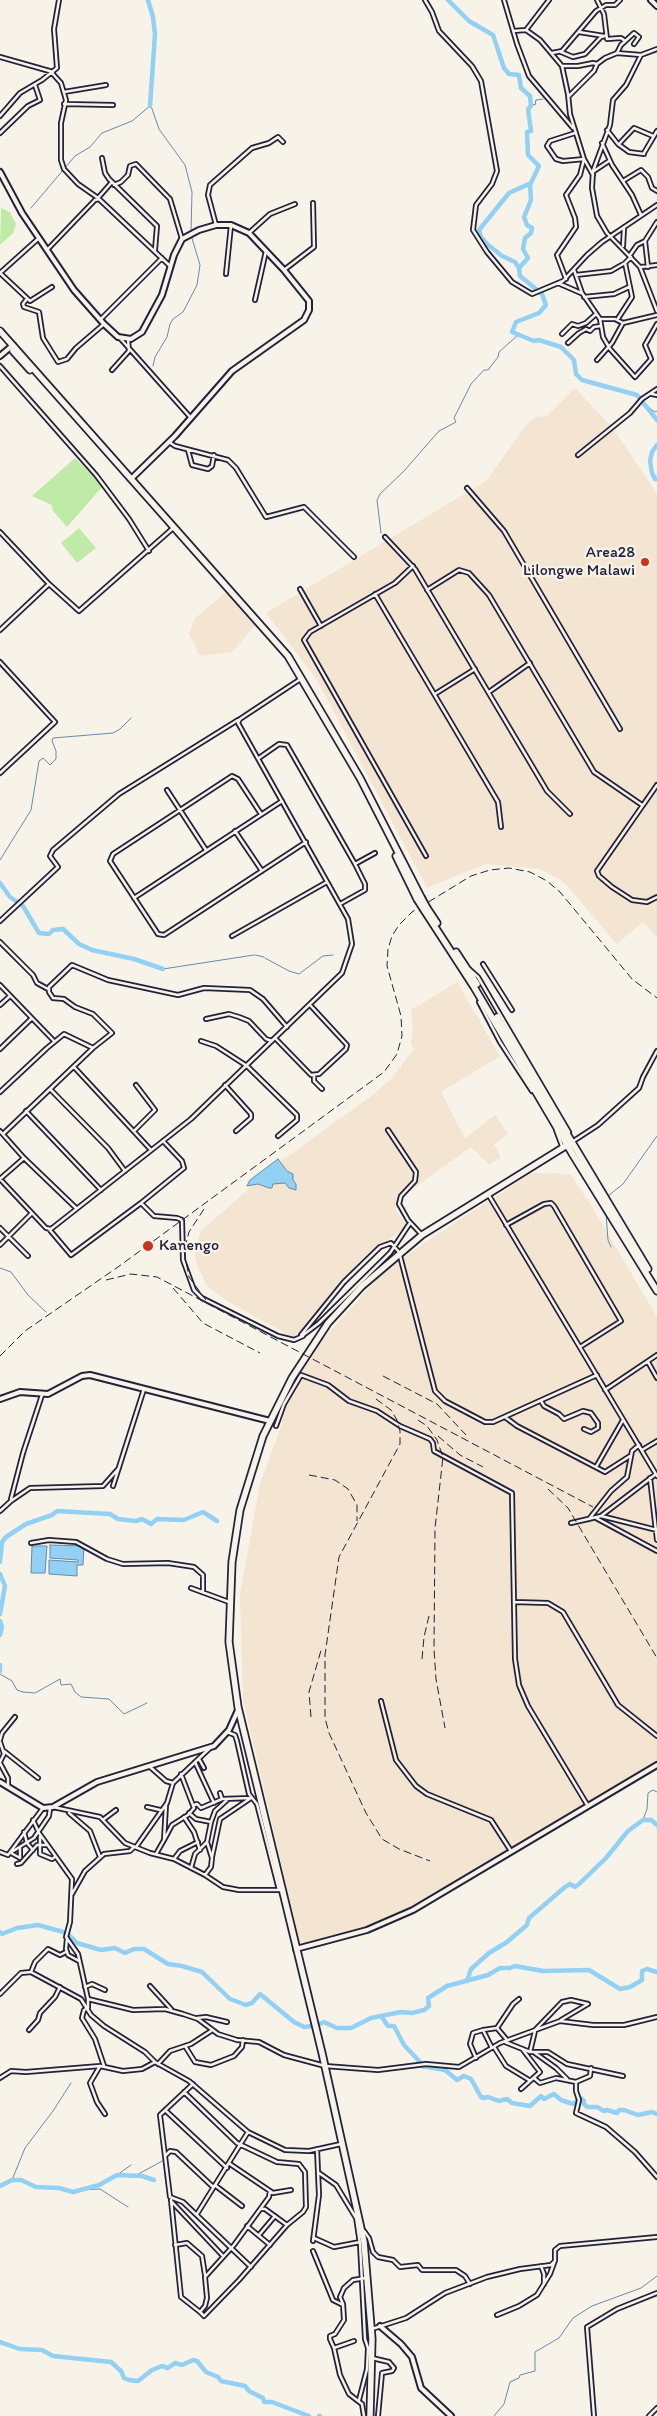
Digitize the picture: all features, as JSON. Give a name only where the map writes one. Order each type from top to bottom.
[{"type":"highway","points":[[0,331],[172,529],[272,640],[302,678]]},
{"type":"highway","points":[[0,336],[12,346],[269,633],[302,678],[373,802],[419,898],[657,1291]]},
{"type":"highway","points":[[426,909],[466,967],[569,1144],[657,1284]]},
{"type":"highway","points":[[370,2416],[372,2329],[368,2278],[360,2226],[343,2144],[258,1800],[238,1707],[230,1651],[229,1602],[230,1577],[240,1510],[252,1467],[270,1421],[292,1378],[312,1346],[347,1298],[398,1249],[569,1144]]},
{"type":"street","points":[[0,116],[20,94],[53,73],[58,64],[54,29],[59,0]]},
{"type":"street","points":[[425,0],[432,12],[438,32],[472,66],[481,81],[497,171],[492,184],[476,205],[473,224],[475,235],[508,277],[527,292],[535,294],[558,283],[566,279],[586,255],[657,205]]},
{"type":"street","points":[[504,0],[529,76],[574,128]]},
{"type":"street","points":[[526,30],[549,0]]},
{"type":"street","points":[[597,0],[604,14],[605,36]]},
{"type":"street","points":[[561,52],[568,41],[579,32],[594,14],[609,4],[615,5],[620,0]]},
{"type":"street","points":[[651,0],[657,6]]},
{"type":"street","points":[[513,31],[526,30],[540,40],[562,66],[569,97],[568,109],[584,158],[593,173]]},
{"type":"street","points":[[579,32],[605,36],[609,40],[619,38],[625,41]]},
{"type":"street","points":[[562,66],[593,62],[596,64],[617,53],[632,34],[637,34],[639,37],[634,44]]},
{"type":"street","points":[[551,53],[561,52],[575,57],[586,54],[600,37],[605,36]]},
{"type":"street","points":[[617,53],[640,55],[657,49]]},
{"type":"street","points":[[640,55],[628,82],[613,100],[607,130],[593,173],[592,193],[596,214],[611,236],[640,267],[656,303],[657,311]]},
{"type":"street","points":[[0,57],[53,73],[62,84],[64,92],[61,123],[62,164],[66,172],[78,184],[104,201],[171,267]]},
{"type":"street","points":[[569,97],[594,71],[596,64]]},
{"type":"street","points":[[0,133],[28,106],[40,100],[35,85]]},
{"type":"street","points":[[64,92],[106,85]]},
{"type":"street","points":[[64,104],[113,105]]},
{"type":"street","points":[[618,144],[634,128],[653,136]]},
{"type":"street","points":[[607,130],[618,144],[630,153],[644,154],[657,131]]},
{"type":"street","points":[[575,132],[550,141],[547,146],[559,160],[584,158]]},
{"type":"street","points":[[216,224],[208,195],[212,183],[252,148],[269,143],[278,137],[282,142]]},
{"type":"street","points":[[602,143],[609,161],[632,195],[641,215]]},
{"type":"street","points":[[102,158],[105,173],[113,184],[157,226],[155,250]]},
{"type":"street","points":[[566,279],[556,255],[576,227],[575,218],[566,195],[580,175],[584,158]]},
{"type":"street","points":[[593,173],[609,161]]},
{"type":"street","points":[[47,250],[113,184],[123,181],[128,175],[130,166],[136,164],[170,199],[182,238],[164,289],[145,328],[138,336],[128,339],[118,337]]},
{"type":"street","points":[[623,181],[640,170],[648,177],[652,188],[657,191]]},
{"type":"street","points":[[0,172],[39,238],[78,296],[130,348],[139,362],[191,418]]},
{"type":"street","points":[[284,270],[314,247],[313,203]]},
{"type":"street","points":[[249,233],[270,214],[295,204]]},
{"type":"street","points":[[576,275],[591,271],[609,271],[626,262],[637,245],[645,241],[657,222]]},
{"type":"street","points":[[131,480],[191,418],[232,370],[307,317],[309,306],[306,296],[249,233],[231,224],[216,224],[182,238]]},
{"type":"street","points":[[226,274],[231,224]]},
{"type":"street","points":[[623,248],[624,228]]},
{"type":"street","points":[[39,238],[0,273],[26,300],[32,301],[52,287]]},
{"type":"street","points":[[645,241],[648,267]]},
{"type":"street","points":[[255,300],[266,251]]},
{"type":"street","points":[[100,320],[162,258]]},
{"type":"street","points":[[617,320],[632,297],[626,262]]},
{"type":"street","points":[[640,267],[657,265]]},
{"type":"street","points":[[574,270],[584,297],[600,319],[608,347],[636,378],[651,359],[644,345],[657,324]]},
{"type":"street","points":[[558,283],[570,290],[582,293]]},
{"type":"street","points":[[584,297],[588,295],[614,294],[629,287]]},
{"type":"street","points":[[26,300],[23,304],[24,307],[39,312],[43,338],[54,359],[59,363],[68,359],[76,348],[104,324]]},
{"type":"street","points":[[562,334],[572,324],[578,326],[586,323],[596,314]]},
{"type":"street","points":[[600,319],[617,320],[623,323],[657,315]]},
{"type":"street","points":[[597,360],[608,347],[623,323]]},
{"type":"street","points":[[568,342],[586,329],[590,331],[594,327],[601,326]]},
{"type":"street","points":[[128,339],[130,348]]},
{"type":"street","points":[[0,356],[12,346]]},
{"type":"street","points":[[112,370],[130,348]]},
{"type":"street","points":[[0,366],[96,475],[129,519],[149,551]]},
{"type":"street","points":[[578,455],[630,413],[642,399],[657,389]]},
{"type":"street","points":[[652,394],[657,395]]},
{"type":"street","points":[[168,442],[226,459],[233,465],[266,517],[304,507],[354,556]]},
{"type":"street","points":[[188,449],[190,462],[192,465],[200,467],[210,468],[214,455]]},
{"type":"street","points":[[467,488],[504,531],[620,729]]},
{"type":"street","points":[[0,532],[49,584],[79,611],[172,529]]},
{"type":"street","points":[[385,537],[413,566],[548,790],[570,814]]},
{"type":"street","points":[[413,566],[395,583],[305,637],[305,646],[426,856]]},
{"type":"street","points":[[427,590],[455,571],[465,571],[489,595],[594,772],[642,805]]},
{"type":"street","points":[[0,630],[49,584]]},
{"type":"street","points":[[300,589],[321,626]]},
{"type":"street","points":[[375,594],[498,802],[501,827]]},
{"type":"street","points":[[0,662],[54,722],[0,773]]},
{"type":"street","points":[[489,692],[530,663]]},
{"type":"street","points":[[435,694],[475,669]]},
{"type":"street","points":[[0,921],[58,867],[50,856],[53,850],[119,794],[302,678]]},
{"type":"street","points":[[48,1229],[164,1142],[169,1135],[191,1119],[342,973],[350,954],[352,934],[348,920],[238,720]]},
{"type":"street","points":[[259,758],[279,744],[287,745],[355,864],[365,884],[365,890],[340,904]]},
{"type":"street","points":[[261,814],[238,779],[234,776],[111,856],[112,864],[158,934],[164,936],[306,842]]},
{"type":"street","points":[[656,787],[597,873],[612,887],[632,900],[647,902],[657,897]]},
{"type":"street","points":[[167,790],[206,850]]},
{"type":"street","points":[[134,898],[282,801]]},
{"type":"street","points":[[235,831],[262,871]]},
{"type":"street","points":[[355,864],[375,852]]},
{"type":"street","points":[[232,936],[327,882]]},
{"type":"street","points":[[0,942],[33,975],[37,983],[48,989],[53,998],[64,999],[75,1007],[94,1014],[112,1033],[93,1048],[26,1112],[1,1132],[24,1158],[76,1208]]},
{"type":"street","points":[[48,989],[74,964],[108,980],[178,995],[204,988],[247,990],[263,999],[287,1026]]},
{"type":"street","points":[[483,964],[512,1010]]},
{"type":"street","points":[[0,985],[54,1041]]},
{"type":"street","points":[[0,1005],[10,996]]},
{"type":"street","points":[[310,1005],[347,1045],[346,1049],[314,1076]]},
{"type":"street","points":[[206,1019],[229,1014],[249,1021],[266,1039],[273,1039],[314,1076],[314,1081],[322,1089]]},
{"type":"street","points":[[0,1049],[32,1018]]},
{"type":"street","points":[[0,1092],[54,1041],[66,1035],[93,1048]]},
{"type":"street","points":[[200,1040],[216,1046],[247,1066],[297,1115],[297,1120],[278,1136]]},
{"type":"street","points":[[569,1144],[598,1125],[639,1088],[657,1051]]},
{"type":"street","points":[[74,1067],[151,1150]]},
{"type":"street","points":[[134,1131],[155,1110],[136,1085]]},
{"type":"street","points":[[225,1085],[251,1114],[251,1118],[236,1131]]},
{"type":"street","points":[[50,1090],[108,1148],[125,1171]]},
{"type":"street","points":[[26,1112],[101,1190]]},
{"type":"street","points":[[388,1130],[416,1172],[415,1181],[401,1196],[399,1204],[410,1223],[422,1234]]},
{"type":"street","points":[[24,1158],[0,1179],[71,1254],[141,1203],[184,1168],[182,1162],[164,1142]]},
{"type":"street","points":[[488,1194],[656,1475],[601,1516],[571,1523]]},
{"type":"street","points":[[506,1225],[544,1204],[551,1202],[554,1206],[622,1321],[580,1347]]},
{"type":"street","points":[[141,1203],[154,1216],[182,1220],[182,1252],[185,1270],[199,1296],[278,1336],[294,1340],[303,1336],[347,1298]]},
{"type":"street","points":[[0,1245],[32,1213]]},
{"type":"street","points":[[410,1223],[398,1249],[436,1394],[445,1401],[485,1422],[493,1422],[597,1375]]},
{"type":"street","points":[[0,1228],[28,1256]]},
{"type":"street","points":[[303,1336],[301,1335],[344,1282],[380,1247],[388,1243],[398,1249]]},
{"type":"street","points":[[321,1311],[327,1315]]},
{"type":"street","points":[[605,1390],[634,1368],[648,1362],[657,1355]]},
{"type":"street","points":[[648,1362],[657,1378]]},
{"type":"street","points":[[0,1400],[20,1392],[42,1395],[50,1393],[86,1375],[270,1421]]},
{"type":"street","points":[[276,1426],[284,1404],[301,1376],[328,1385],[349,1401],[377,1411],[400,1426],[430,1439],[433,1443],[434,1452],[511,1492],[513,1495],[515,1665],[521,1693],[588,1806]]},
{"type":"street","points":[[113,1486],[144,1389]]},
{"type":"street","points":[[11,1500],[23,1453],[42,1395]]},
{"type":"street","points":[[541,1400],[548,1409],[559,1414],[564,1420],[583,1411],[591,1413],[598,1423],[598,1428],[592,1432],[584,1429]]},
{"type":"street","points":[[506,1417],[517,1426],[606,1472],[630,1456]]},
{"type":"street","points":[[596,1466],[623,1419]]},
{"type":"street","points":[[642,1450],[657,1441]]},
{"type":"street","points":[[589,1519],[611,1491],[627,1477],[630,1456],[639,1445]]},
{"type":"street","points":[[0,1511],[11,1500],[30,1488],[103,1486],[119,1468]]},
{"type":"street","points":[[650,1478],[657,1540]]},
{"type":"street","points":[[601,1516],[656,1530]]},
{"type":"street","points":[[595,1518],[657,1551]]},
{"type":"street","points":[[31,1543],[49,1540],[76,1542],[107,1559],[123,1564],[168,1562],[194,1567],[200,1570],[203,1575],[203,1592]]},
{"type":"street","points":[[192,1588],[229,1602]]},
{"type":"street","points":[[514,1602],[548,1603],[563,1612],[618,1705],[657,1736]]},
{"type":"street","points":[[381,1701],[396,1760],[416,1786],[427,1794],[491,1820],[512,1853]]},
{"type":"street","points":[[164,1840],[167,1803],[173,1783],[227,1732],[236,1718],[238,1707]]},
{"type":"street","points":[[15,1717],[2,1732],[0,1741],[4,1751],[38,1778]]},
{"type":"street","points":[[227,1732],[235,1735],[249,1794],[258,1800]]},
{"type":"street","points":[[0,1852],[7,1855],[27,1844],[39,1833],[49,1816],[51,1808],[97,1782],[210,1748]]},
{"type":"street","points":[[4,1751],[0,1762],[8,1778],[8,1786]]},
{"type":"street","points":[[199,1759],[204,1768]]},
{"type":"street","points":[[196,1762],[214,1803]]},
{"type":"street","points":[[296,1949],[337,1940],[397,1918],[512,1853],[657,1765]]},
{"type":"street","points":[[150,1766],[169,1783],[173,1783]]},
{"type":"street","points":[[156,1855],[172,1824],[194,1808],[181,1774]]},
{"type":"street","points":[[0,1782],[43,1808],[95,1815],[104,1819],[121,1840],[156,1855],[174,1859],[228,1889],[280,1890]]},
{"type":"street","points":[[220,1793],[222,1799]]},
{"type":"street","points":[[193,1806],[197,1804],[201,1808],[222,1799],[250,1798],[258,1800]]},
{"type":"street","points":[[205,1875],[211,1867],[220,1819],[250,1798]]},
{"type":"street","points":[[212,1858],[207,1842],[211,1822],[215,1811],[228,1800]]},
{"type":"street","points":[[71,1895],[85,1871],[100,1857],[106,1853],[130,1851],[136,1847],[160,1810],[167,1803]]},
{"type":"street","points":[[147,1807],[160,1810]]},
{"type":"street","points":[[10,1853],[43,1808]]},
{"type":"street","points":[[104,1819],[116,1810]]},
{"type":"street","points":[[69,1812],[90,1831],[100,1857]]},
{"type":"street","points":[[189,1813],[196,1819],[211,1822]]},
{"type":"street","points":[[184,1817],[194,1832],[200,1850]]},
{"type":"street","points":[[33,1820],[39,1833],[72,1879],[66,1952],[68,1956],[79,1961]]},
{"type":"street","points":[[24,1832],[27,1844],[33,1850]]},
{"type":"street","points":[[39,1833],[42,1856],[52,1859],[55,1857]]},
{"type":"street","points":[[174,1859],[180,1851],[198,1842]]},
{"type":"street","points":[[191,1868],[195,1854],[207,1842]]},
{"type":"street","points":[[17,1864],[40,1844],[47,1845]]},
{"type":"street","points":[[15,1845],[20,1848],[23,1858]]},
{"type":"street","points":[[10,1853],[16,1857],[23,1858]]},
{"type":"street","points":[[67,1938],[75,1947],[88,1999],[88,2008]]},
{"type":"street","points":[[31,1972],[35,1962],[48,1949],[60,1955],[66,1952]]},
{"type":"street","points":[[0,1994],[21,1973],[31,1972],[81,2000],[104,2026],[145,2052],[156,2063],[193,2084],[248,2132],[285,2150],[302,2151],[343,2144]]},
{"type":"street","points":[[85,1987],[92,1984],[105,1990]]},
{"type":"street","points":[[150,1986],[173,2011]]},
{"type":"street","points":[[29,2030],[38,2020],[40,2013],[55,1997],[60,1987]]},
{"type":"street","points":[[88,1999],[133,2010],[173,2011],[196,2018],[211,2030],[243,2040],[258,2042],[284,2055],[324,2066],[378,2070],[426,2064],[455,2068],[464,2066],[493,2047],[507,2040],[535,2031],[560,2021],[588,2004],[571,2000],[562,2002],[535,2031],[532,2052]]},
{"type":"street","points":[[476,2058],[470,2041],[473,2033],[497,2028],[513,2004],[519,1999]]},
{"type":"street","points":[[88,2008],[84,2010],[82,2018],[95,2040],[104,2066]]},
{"type":"street","points":[[196,2018],[206,2017],[227,2022]]},
{"type":"street","points":[[560,2021],[593,2025],[624,2025],[657,2017]]},
{"type":"street","points":[[497,2028],[507,2040]]},
{"type":"street","points":[[0,2078],[11,2071],[26,2072],[100,2066],[123,2071],[142,2068],[156,2063],[170,2051],[185,2046],[211,2030]]},
{"type":"street","points":[[483,2030],[506,2066],[530,2081]]},
{"type":"street","points":[[185,2046],[194,2062],[211,2065],[234,2056],[242,2047],[243,2040]]},
{"type":"street","points":[[503,2042],[532,2052],[548,2052],[564,2063],[623,2076]]},
{"type":"street","points":[[521,2089],[539,2074],[539,2070],[522,2049]]},
{"type":"street","points":[[532,2052],[556,2068],[568,2079]]},
{"type":"street","points":[[100,2066],[90,2084],[96,2102],[106,2114]]},
{"type":"street","points":[[534,2078],[540,2083],[556,2078],[576,2082],[590,2076],[591,2068]]},
{"type":"street","points":[[576,2082],[579,2100],[576,2113],[606,2127],[635,2152],[657,2177]]},
{"type":"street","points":[[184,2092],[237,2143],[271,2160],[299,2164],[304,2169],[306,2207],[287,2225],[251,2267],[204,2316],[181,2298],[160,2115],[184,2092],[193,2084]]},
{"type":"street","points":[[165,2110],[227,2168]]},
{"type":"street","points":[[197,2214],[230,2164],[248,2132]]},
{"type":"street","points":[[317,2149],[319,2172],[314,2240],[334,2247],[361,2242]]},
{"type":"street","points":[[166,2155],[168,2152],[176,2152],[212,2186],[216,2186],[242,2206]]},
{"type":"street","points":[[230,2164],[276,2194]]},
{"type":"street","points":[[319,2172],[334,2183],[369,2238],[373,2252],[378,2258],[393,2260],[400,2268],[418,2265],[422,2270],[456,2270],[465,2276],[470,2284]]},
{"type":"street","points":[[205,2277],[231,2248],[269,2197],[291,2190]]},
{"type":"street","points":[[269,2197],[270,2191]]},
{"type":"street","points":[[171,2200],[181,2200],[251,2267]]},
{"type":"street","points":[[171,2200],[223,2256]]},
{"type":"street","points":[[265,2202],[265,2208]]},
{"type":"street","points":[[259,2209],[265,2208],[287,2225]]},
{"type":"street","points":[[259,2235],[275,2216]]},
{"type":"street","points":[[356,2217],[361,2242],[361,2278],[371,2352],[359,2400]]},
{"type":"street","points":[[247,2226],[270,2245]]},
{"type":"street","points":[[497,2315],[519,2306],[536,2295],[544,2286],[554,2263],[555,2250],[560,2246],[657,2236]]},
{"type":"street","points":[[175,2245],[187,2243],[202,2256],[207,2298],[206,2306],[200,2312]]},
{"type":"street","points":[[313,2251],[333,2300],[343,2305]]},
{"type":"street","points":[[372,2329],[406,2318],[437,2298],[491,2276],[554,2263]]},
{"type":"street","points":[[541,2266],[544,2274],[544,2286]]},
{"type":"street","points":[[364,2416],[363,2406],[359,2400],[350,2394],[340,2375],[330,2336],[335,2334],[344,2320],[343,2305],[340,2297],[344,2288],[353,2280],[368,2278]]},
{"type":"street","points":[[594,2416],[587,2327],[617,2309],[657,2293]]},
{"type":"street","points":[[380,2326],[401,2344],[412,2357],[422,2388],[452,2416]]},
{"type":"street","points":[[334,2348],[354,2341]]},
{"type":"street","points":[[371,2352],[389,2362],[394,2368],[392,2371],[382,2373],[378,2416]]},
{"type":"street","points":[[649,2416],[657,2408]]},
{"type":"shaded area","points":[[575,388],[612,427],[657,494],[657,938],[643,922],[617,944],[564,882],[540,869],[486,864],[427,888],[317,680],[266,613],[486,481],[528,423],[535,417],[547,416]]},
{"type":"shaded area","points":[[227,591],[256,624],[232,652],[200,656],[189,634],[194,619]]},
{"type":"shaded area","points":[[457,982],[500,1056],[441,1092],[465,1138],[495,1115],[508,1134],[494,1144],[501,1158],[489,1165],[471,1147],[403,1196],[401,1204],[395,1209],[407,1226],[379,1247],[337,1288],[296,1339],[232,1304],[207,1286],[197,1265],[195,1254],[200,1232],[277,1164],[370,1097],[391,1079],[414,1049],[411,1044],[413,1028],[411,1010]]},
{"type":"shaded area","points":[[530,1174],[570,1174],[589,1202],[657,1317],[657,1763],[413,1908],[383,1922],[300,1944],[243,1699],[240,1594],[260,1484],[282,1424],[284,1403],[318,1345],[382,1273],[421,1245]]},
{"type":"green space","points":[[1,208],[10,212],[16,224],[13,233],[0,245]]},
{"type":"green space","points":[[75,458],[103,486],[67,527],[53,511],[52,505],[32,496]]},
{"type":"green space","points":[[79,528],[96,548],[77,563],[61,543]]},
{"type":"water","points":[[278,1159],[287,1171],[293,1174],[296,1190],[289,1188],[285,1183],[273,1184],[272,1188],[258,1184],[247,1186],[250,1180]]},
{"type":"water","points":[[50,1545],[84,1546],[83,1565],[77,1565],[77,1576],[49,1574],[49,1560],[78,1562],[78,1560],[50,1558]]},
{"type":"water","points":[[32,1546],[47,1546],[45,1573],[31,1573]]},
{"type":"waterway","points":[[148,0],[155,34],[150,106]]},
{"type":"waterway","points":[[448,0],[469,21],[493,35],[504,68],[509,74],[519,75],[521,88],[530,96],[531,106],[528,109],[531,131],[527,132],[528,155],[539,166],[530,185],[531,200],[524,217],[527,225],[532,228],[531,233],[525,238],[523,249],[528,258],[519,268],[520,276],[542,294],[546,305],[539,313],[516,322],[512,332],[534,341],[539,340],[561,347],[574,360],[576,374],[582,380],[637,395],[657,420]]},
{"type":"waterway","points":[[531,104],[535,105],[536,100],[543,99]]},
{"type":"waterway","points":[[31,208],[75,156],[90,147],[102,133],[132,121],[150,106]]},
{"type":"waterway","points":[[151,106],[159,129],[185,165],[192,192],[191,232]]},
{"type":"waterway","points":[[519,268],[515,262],[502,256],[487,244],[481,237],[479,230],[509,193],[531,183]]},
{"type":"waterway","points":[[153,366],[155,357],[167,337],[170,324],[173,319],[183,312],[197,285],[200,265],[191,235]]},
{"type":"waterway","points":[[381,533],[377,500],[380,494],[404,471],[439,431],[456,422],[454,418],[471,384],[484,370],[488,370],[498,357],[499,352],[518,335]]},
{"type":"waterway","points":[[644,404],[655,412],[657,411]]},
{"type":"waterway","points":[[657,445],[652,452],[650,461],[652,473],[655,479],[657,479]]},
{"type":"waterway","points":[[0,860],[31,810],[39,761],[43,758],[50,765],[56,759],[53,738],[113,733],[131,718]]},
{"type":"waterway","points":[[0,883],[10,897],[23,906],[39,933],[49,934],[53,930],[63,929],[79,944],[92,950],[134,959],[163,969]]},
{"type":"waterway","points":[[163,969],[254,955]]},
{"type":"waterway","points":[[255,955],[264,957]]},
{"type":"waterway","points":[[265,958],[289,971],[299,974],[323,956],[333,955]]},
{"type":"waterway","points":[[608,1196],[623,1184],[657,1136]]},
{"type":"waterway","points":[[606,1214],[608,1240],[611,1247]]},
{"type":"waterway","points":[[0,1268],[11,1272],[28,1295],[46,1312]]},
{"type":"waterway","points":[[0,1562],[2,1542],[6,1537],[26,1524],[52,1515],[57,1511],[110,1514],[118,1519],[136,1521],[142,1519],[151,1524],[157,1519],[184,1520],[203,1512],[217,1521]]},
{"type":"waterway","points":[[0,1574],[5,1586],[0,1614]]},
{"type":"waterway","points":[[0,1621],[2,1627],[0,1635]]},
{"type":"waterway","points":[[0,1665],[0,1671]]},
{"type":"waterway","points":[[0,1674],[12,1681],[17,1690],[23,1692],[35,1693],[60,1679],[61,1685],[71,1684],[75,1692],[81,1697],[109,1699],[124,1714],[147,1703]]},
{"type":"waterway","points":[[643,1820],[647,1809],[648,1793],[653,1790],[657,1792]]},
{"type":"waterway","points":[[467,1981],[471,1969],[527,1925],[529,1918],[565,1887],[570,1884],[575,1887],[578,1885],[606,1858],[628,1831],[643,1820],[651,1820],[657,1825]]},
{"type":"waterway","points":[[0,1932],[2,1934],[17,1928],[38,1925],[67,1933],[77,1943],[101,1950],[115,1948],[125,1953],[134,1949],[144,1949],[168,1964],[202,1972],[230,1999],[246,2005],[252,2003],[260,1994],[294,2022],[304,2027],[312,2026]]},
{"type":"waterway","points":[[317,2025],[324,2022],[337,2028],[351,2028],[371,2018],[424,2010],[429,2006],[428,1998],[447,1986],[488,1975],[500,1968],[515,1966],[543,1971],[589,1970],[620,1989],[630,1987],[642,1980],[642,1971],[647,1969],[657,1972]]},
{"type":"waterway","points":[[381,2016],[388,2026],[394,2026],[404,2045],[420,2062]]},
{"type":"waterway","points":[[421,2066],[445,2070],[457,2080],[464,2076],[471,2079],[481,2097],[484,2098],[488,2097],[499,2101],[507,2099],[512,2103],[530,2106],[541,2096],[544,2099],[554,2094],[561,2100],[573,2104],[581,2098],[587,2107],[597,2107],[604,2111],[617,2113],[619,2110],[624,2110],[638,2115],[652,2112],[657,2114]]},
{"type":"waterway","points":[[12,2180],[25,2148],[71,2083]]},
{"type":"waterway","points":[[133,2177],[164,2160]]},
{"type":"waterway","points":[[117,2175],[131,2165]]},
{"type":"waterway","points":[[0,2186],[12,2180],[21,2180],[36,2187],[59,2188],[73,2192],[99,2185],[117,2175],[142,2176],[154,2180]]},
{"type":"waterway","points":[[80,2190],[100,2189],[128,2207]]},
{"type":"waterway","points":[[494,2416],[504,2404],[510,2382],[519,2378],[520,2375],[535,2371],[535,2352],[559,2338],[573,2318],[592,2306],[641,2288],[657,2276]]},
{"type":"waterway","points":[[0,2342],[20,2349],[42,2350],[53,2356],[111,2362],[121,2371],[124,2378],[138,2381],[152,2370],[162,2366],[168,2368],[175,2363],[182,2365],[193,2360],[197,2361],[206,2372],[218,2377],[221,2381],[245,2386],[249,2391],[263,2398],[264,2402],[272,2402],[309,2416]]},
{"type":"railway","points":[[0,1356],[25,1331],[118,1267],[384,1072],[397,1054],[402,1036],[401,1016],[387,966],[388,949],[392,936],[399,925],[412,912],[471,876],[490,870],[509,868],[530,872],[547,881],[560,892],[632,979],[657,998]]},
{"type":"railway","points":[[204,1209],[189,1232],[184,1251],[189,1277],[206,1300]]},
{"type":"railway","points":[[106,1280],[131,1274],[157,1277],[593,1507]]},
{"type":"railway","points":[[173,1288],[203,1323],[260,1353]]},
{"type":"railway","points":[[383,1376],[437,1404],[466,1435]]},
{"type":"railway","points":[[376,1399],[391,1410],[397,1420],[400,1431],[400,1444],[339,1557],[325,1655],[325,1718],[329,1733],[366,1813],[382,1839],[399,1849],[430,1861]]},
{"type":"railway","points":[[418,1420],[427,1426],[437,1440],[443,1457],[435,1528],[434,1649],[436,1679],[445,1728]]},
{"type":"railway","points":[[438,1436],[460,1455],[483,1467]]},
{"type":"railway","points":[[309,1475],[335,1480],[348,1489],[357,1505],[357,1521]]},
{"type":"railway","points":[[548,1489],[568,1508],[657,1658]]},
{"type":"railway","points":[[422,1659],[424,1637],[429,1616]]},
{"type":"railway","points":[[311,1717],[309,1692],[322,1647]]},
{"type":"place","name":"Area28 Lilongwe Malawi","points":[[645,562]]},
{"type":"place","name":"Kanengo","points":[[148,1246]]}]
